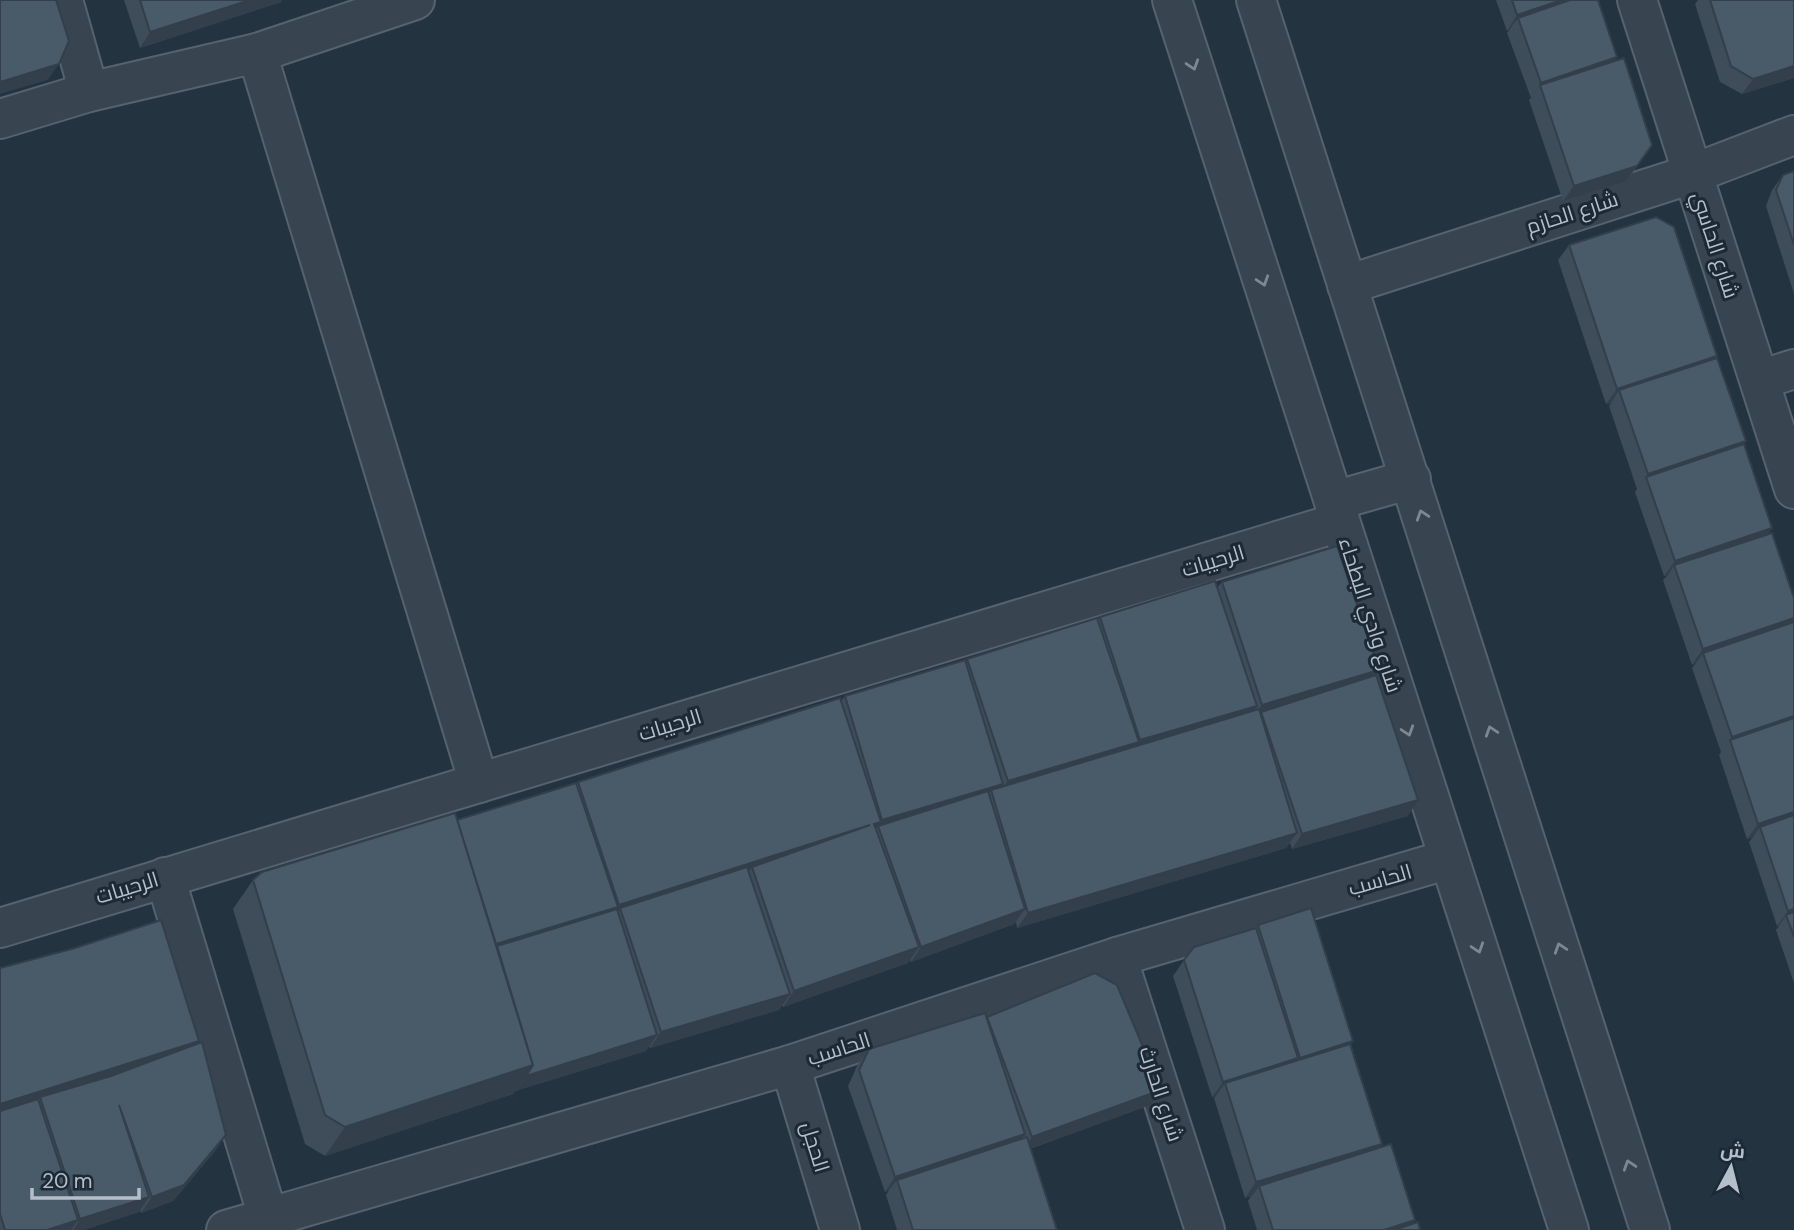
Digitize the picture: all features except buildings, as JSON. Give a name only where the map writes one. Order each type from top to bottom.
[{"type":"street","points":[[63,0],[89,92]]},
{"type":"street","points":[[0,119],[89,92],[257,53],[415,0]]},
{"type":"street","name":"شارع وادي البطحاء","points":[[1172,0],[1569,1230]]},
{"type":"street","points":[[1256,0],[1650,1230]]},
{"type":"street","name":"شارع الحاسي","points":[[1637,0],[1692,174],[1777,375],[1794,489]]},
{"type":"street","points":[[257,53],[478,783]]},
{"type":"street","name":"شارع الحازم","points":[[1347,285],[1692,174],[1794,135]]},
{"type":"street","name":"الرحيبات","points":[[0,928],[478,783],[1337,512],[1410,479]]},
{"type":"street","name":"الحاسب","points":[[226,1230],[270,1223],[790,1065],[1117,957],[1449,859]]},
{"type":"street","points":[[165,877],[270,1223]]},
{"type":"street","name":"شارع الحارث","points":[[1117,957],[1205,1230]]},
{"type":"street","name":"الحجل","points":[[790,1065],[840,1230]]}]
